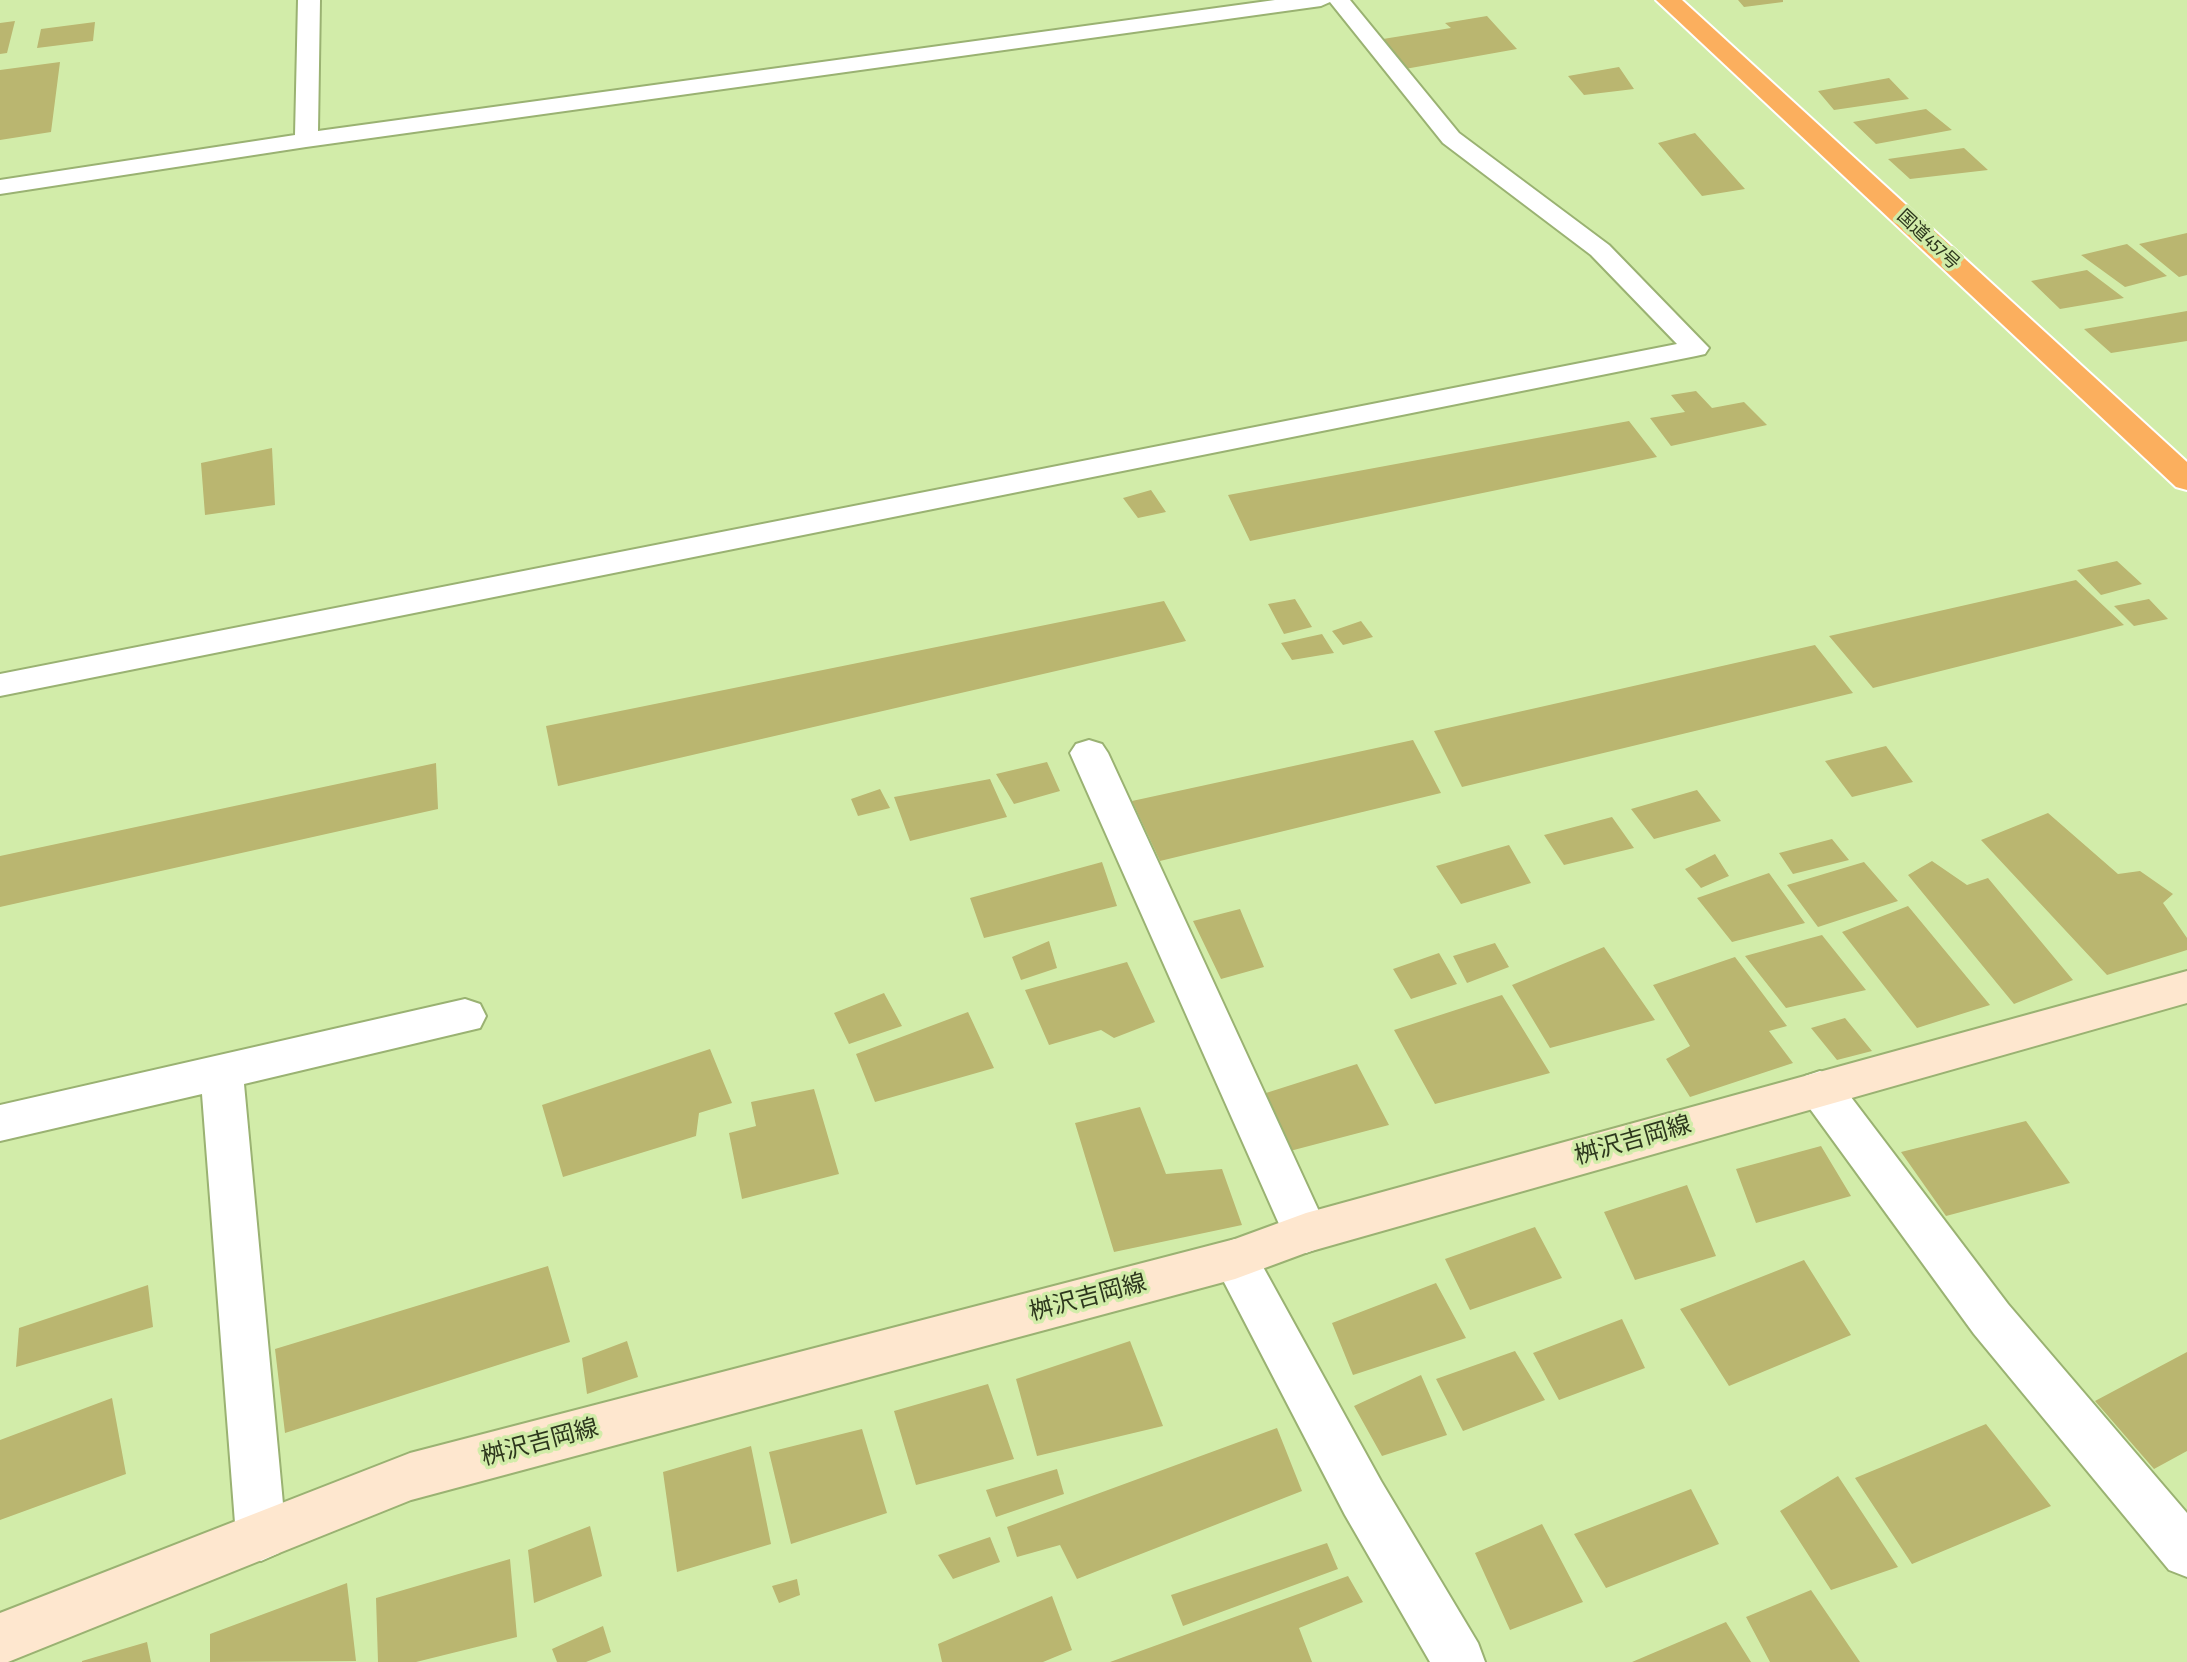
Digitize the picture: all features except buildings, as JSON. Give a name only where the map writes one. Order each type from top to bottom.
[{"type":"highway","name":"国道457号","points":[[1668,0],[2187,480]]},
{"type":"main road","name":"桝沢吉岡線","points":[[0,1639],[410,1477],[1235,1259],[1306,1233],[2187,986]]},
{"type":"street","points":[[1089,753],[1306,1233]]},
{"type":"street","points":[[0,1123],[465,1016]]},
{"type":"street","points":[[222,1072],[261,1536]]},
{"type":"street","points":[[1820,1089],[1991,1319],[2187,1552]]},
{"type":"street","points":[[1235,1259],[1363,1498],[1459,1662]]},
{"type":"lane","points":[[306,140],[309,0]]},
{"type":"lane","points":[[0,187],[306,140],[1321,0]]},
{"type":"lane","points":[[0,685],[1696,348],[1600,250],[1451,138],[1339,0]]}]
